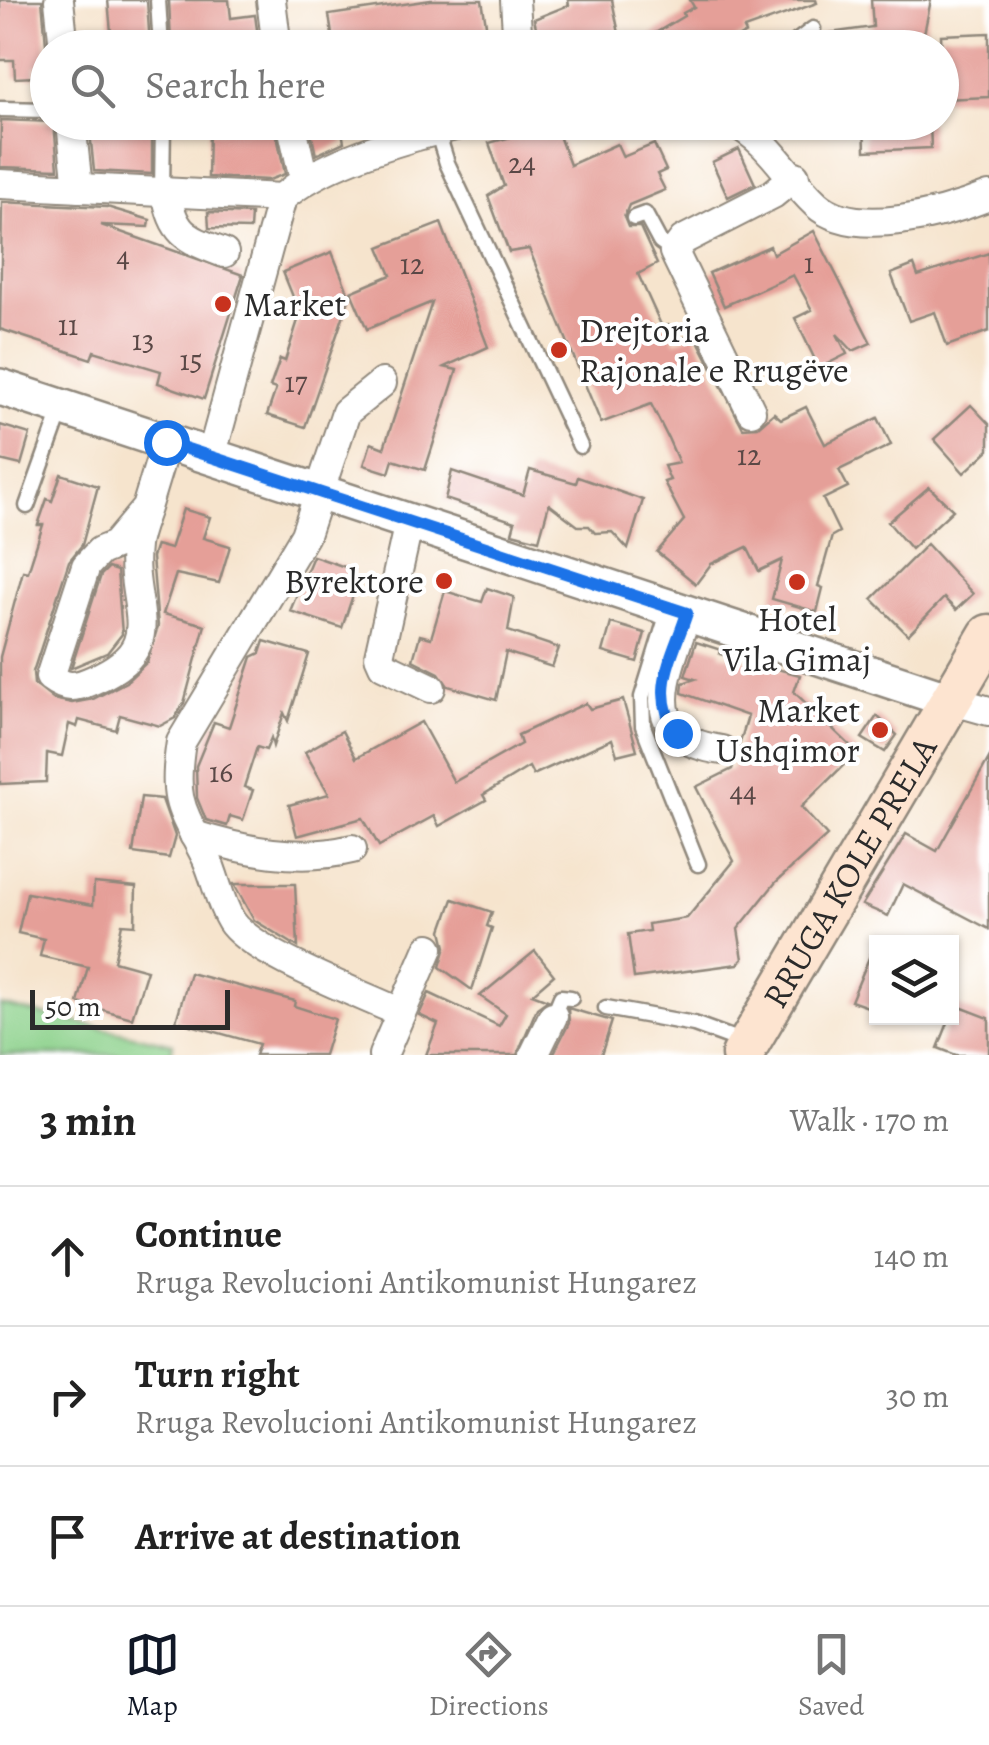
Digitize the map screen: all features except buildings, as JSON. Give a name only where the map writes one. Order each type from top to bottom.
[{"type":"main road","name":"RRUGA KOLE PRELA","points":[[745,1050],[989,635]]},
{"type":"street","points":[[59,0],[62,30]]},
{"type":"street","points":[[271,0],[275,30]]},
{"type":"street","points":[[515,0],[517,30]]},
{"type":"street","points":[[73,140],[78,188]]},
{"type":"street","points":[[295,140],[304,178]]},
{"type":"street","points":[[210,456],[282,198],[304,178],[409,140]]},
{"type":"street","points":[[761,140],[817,206],[842,217],[872,220],[946,213],[989,196]]},
{"type":"street","points":[[751,412],[674,252],[683,240],[773,194],[794,176]]},
{"type":"street","points":[[0,184],[282,198]]},
{"type":"street","points":[[164,192],[170,216],[184,237],[224,253]]},
{"type":"street","points":[[382,383],[346,412],[320,493],[287,571],[181,742],[175,781],[181,816],[194,835],[233,926],[274,953],[399,1012]]},
{"type":"street","points":[[0,387],[989,712]]},
{"type":"street","points":[[146,508],[114,545],[100,551],[86,566],[50,677],[62,686],[77,687],[106,674],[136,652],[142,635],[135,546],[166,442]]},
{"type":"street","points":[[410,522],[379,656],[383,665],[431,688]]},
{"type":"street","points":[[678,610],[662,711],[677,733],[694,746],[722,750]]},
{"type":"street","points":[[194,835],[275,854],[327,855],[352,849]]},
{"type":"street","points":[[383,1055],[428,948]]},
{"type":"street","points":[[534,1055],[562,1007]]},
{"type":"lane","points":[[158,0],[160,30]]},
{"type":"lane","points":[[0,109],[30,110]]},
{"type":"lane","points":[[163,140],[164,192]]},
{"type":"lane","points":[[440,140],[447,163],[580,446]]},
{"type":"lane","points":[[634,218],[645,214],[660,242],[674,252]]},
{"type":"lane","points":[[28,506],[62,408]]},
{"type":"lane","points":[[678,610],[642,697],[643,726],[698,864]]},
{"type":"lane","name":"RRUGA KOLE PRELA","points":[[606,1008],[694,1024],[745,1050]]},
{"type":"green space","points":[[0,1005],[173,1044],[171,1055],[0,1055]]},
{"type":"place","name":"Market","points":[[223,304]]},
{"type":"place","name":"Drejtoria Rajonale e Rrugëve","points":[[559,350]]},
{"type":"place","name":"Byrektore","points":[[444,581]]},
{"type":"place","name":"Hotel Vila Gimaj","points":[[797,582]]},
{"type":"place","name":"Market Ushqimor","points":[[880,730]]},
{"type":"route","points":[[166,442],[687,613],[663,687],[662,711],[677,733]]}]
